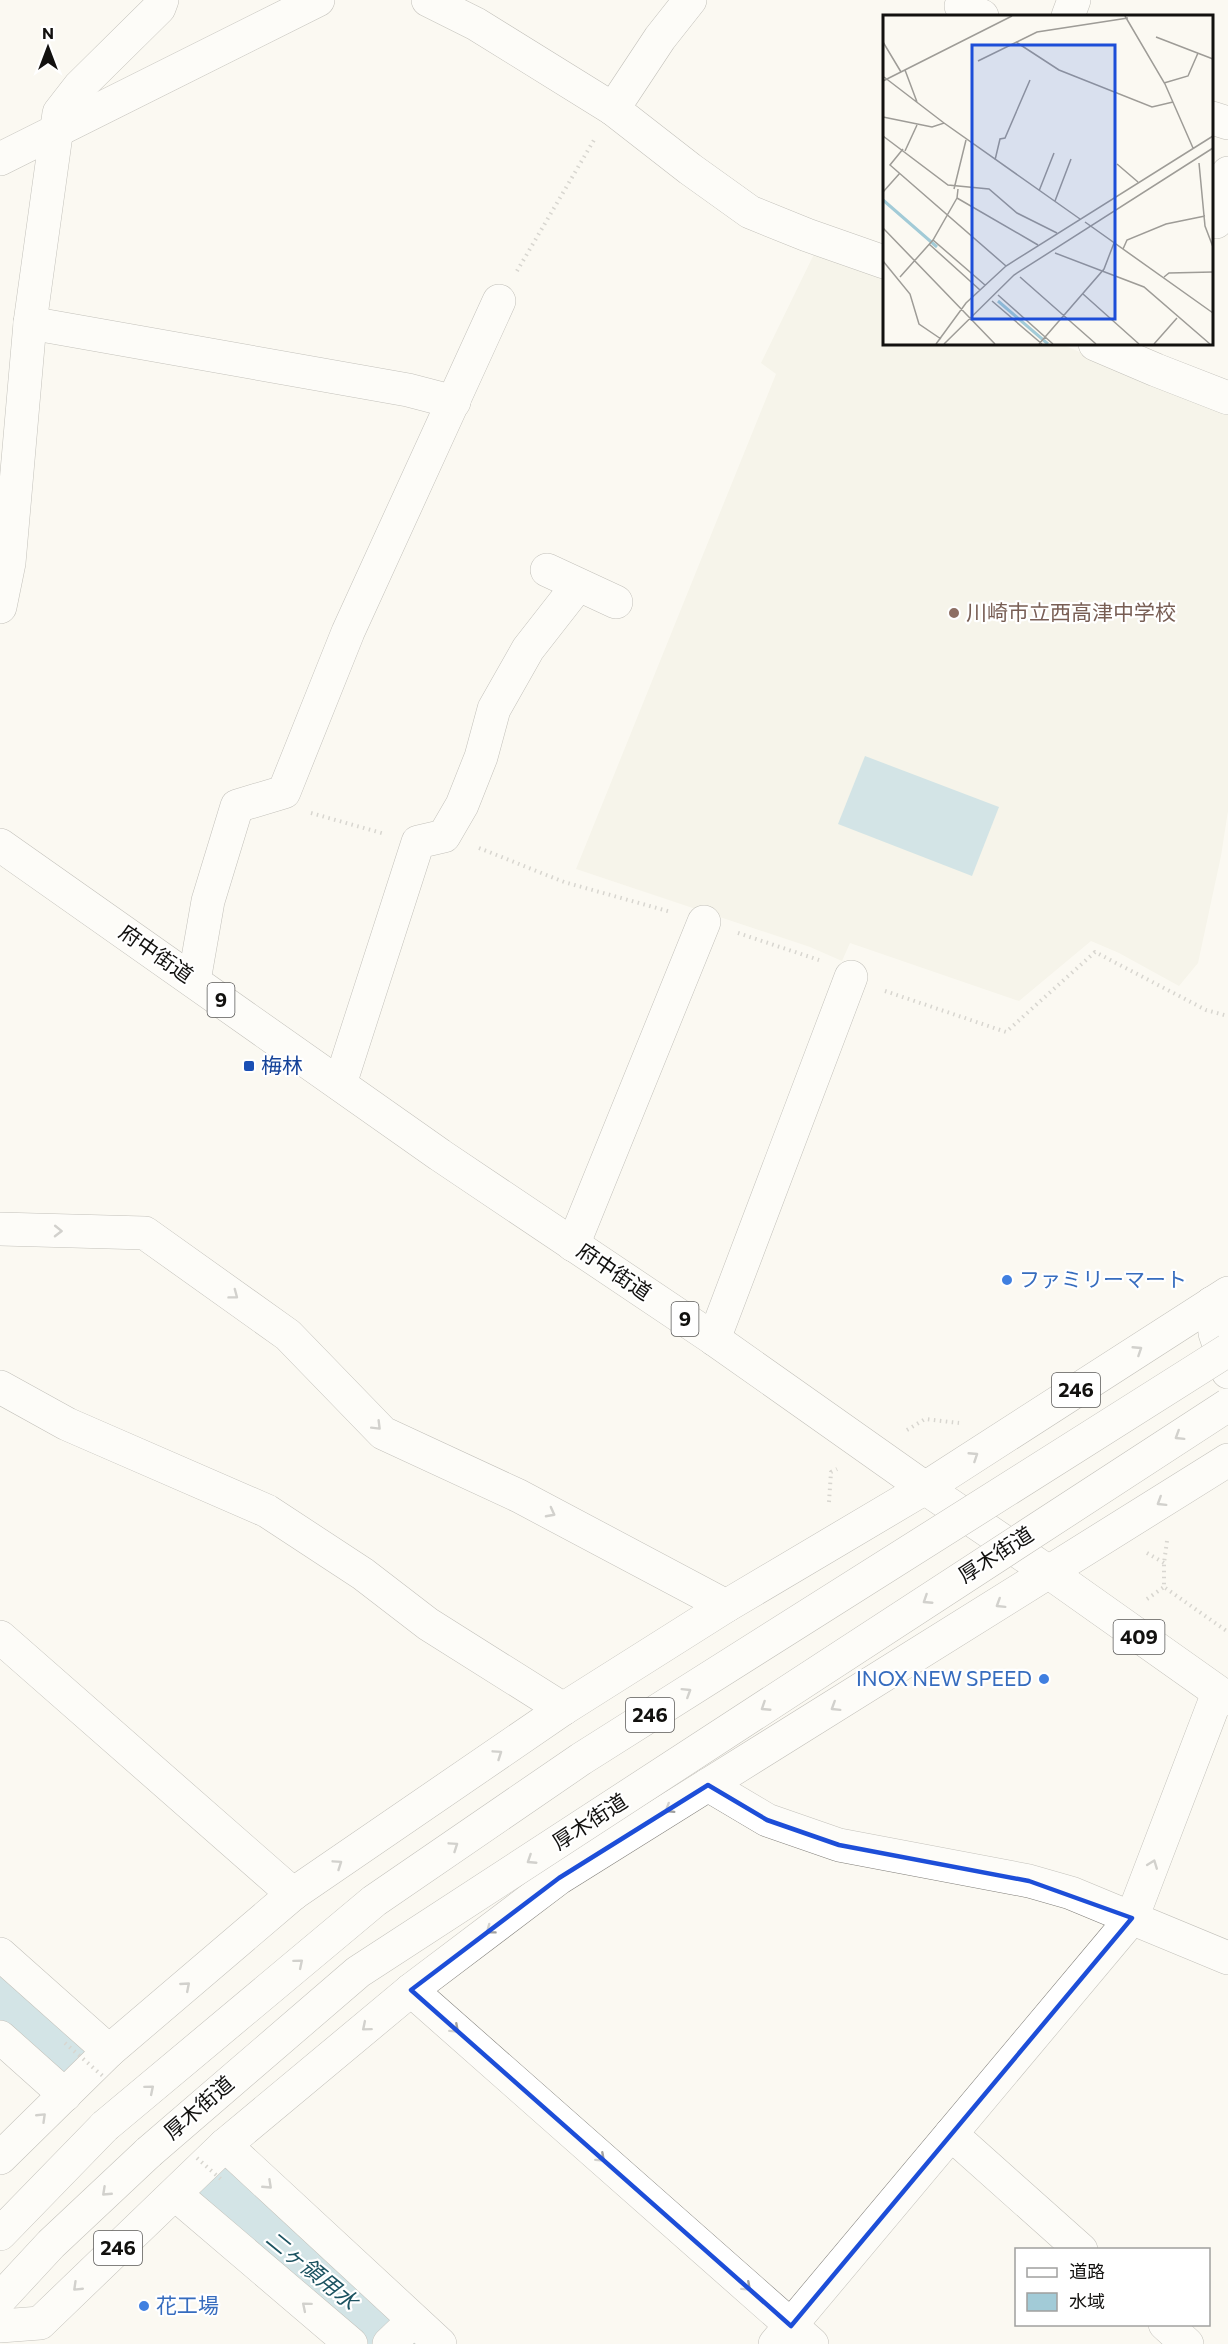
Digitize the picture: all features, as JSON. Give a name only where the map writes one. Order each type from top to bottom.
[{"type":"main road","points":[[0,607],[9,562],[30,323],[59,113],[80,86],[159,8],[162,0]]},
{"type":"main road","points":[[0,159],[318,0]]},
{"type":"main road","points":[[428,0],[476,24],[613,108],[690,169],[750,212],[883,261]]},
{"type":"main road","points":[[613,108],[660,38],[690,0]]},
{"type":"main road","points":[[1068,15],[1074,0]]},
{"type":"main road","points":[[1213,118],[1228,123]]},
{"type":"main road","points":[[1216,222],[1228,173]]},
{"type":"main road","points":[[194,981],[208,901],[237,806],[284,792],[348,632],[499,301]]},
{"type":"main road","points":[[30,323],[408,390],[454,402]]},
{"type":"main road","points":[[1097,345],[1228,398]]},
{"type":"main road","points":[[547,570],[616,602]]},
{"type":"main road","points":[[340,1084],[418,842],[444,836],[462,805],[477,767],[494,709],[528,649],[578,585]]},
{"type":"main road","name":"府中街道","points":[[0,845],[340,1084],[714,1339],[1223,1696]]},
{"type":"main road","points":[[573,1245],[704,922]]},
{"type":"main road","points":[[714,1339],[851,977]]},
{"type":"main road","points":[[0,1229],[145,1233],[288,1335],[383,1434],[519,1496],[726,1606]]},
{"type":"main road","points":[[1220,1298],[1215,1333],[1228,1371]]},
{"type":"main road","name":"246","points":[[0,2158],[109,2051],[293,1894],[563,1709],[726,1606],[925,1488],[1220,1298]]},
{"type":"main road","name":"246","points":[[0,2234],[105,2126],[374,1901],[581,1759],[1228,1350]]},
{"type":"main road","points":[[0,1387],[67,1424],[267,1511],[363,1574],[428,1624],[563,1709]]},
{"type":"main road","name":"厚木街道","points":[[0,2299],[51,2244],[149,2152],[358,1972],[1131,1466],[1228,1405]]},
{"type":"main road","name":"246","points":[[0,2326],[40,2323],[225,2145],[411,1990],[559,1878],[1228,1460]]},
{"type":"main road","points":[[0,1637],[293,1894]]},
{"type":"main road","points":[[411,1990],[792,2338],[951,2134],[1132,1918],[1223,1696]]},
{"type":"main road","points":[[708,1785],[767,1820],[839,1845],[1029,1881],[1071,1893],[1228,1958]]},
{"type":"main road","points":[[0,1954],[109,2051]]},
{"type":"main road","points":[[0,2037],[65,2095]]},
{"type":"main road","points":[[951,2134],[1079,2248]]},
{"type":"main road","points":[[225,2145],[440,2344]]},
{"type":"main road","points":[[174,2194],[351,2344]]},
{"type":"main road","points":[[389,2344],[413,2321]]},
{"type":"main road","points":[[1166,2326],[1187,2344]]},
{"type":"path","points":[[499,301],[613,108]]},
{"type":"path","points":[[284,792],[294,806],[323,818],[418,842]]},
{"type":"path","points":[[1006,1032],[1095,952],[1206,1010],[1228,1017]]},
{"type":"path","points":[[925,1419],[962,1423]]},
{"type":"path","points":[[829,1503],[831,1472]]},
{"type":"path","points":[[1169,1532],[1164,1563],[1164,1587],[1228,1632]]},
{"type":"highlighted area","points":[[708,1785],[767,1820],[839,1845],[1029,1881],[1132,1918],[791,2326],[411,1990],[559,1878]]},
{"type":"shaded area","name":"川崎市立西高津中学校","points":[[816,250],[883,274],[883,345],[1063,345],[1228,415],[1228,811],[1221,856],[1198,963],[1179,986],[1119,953],[1091,941],[1019,1001],[850,943],[842,961],[810,947],[576,869],[776,374],[761,363]]},
{"type":"water","points":[[865,756],[999,807],[972,876],[838,824]]},
{"type":"waterway","name":"二ヶ領用水","points":[[0,1997],[73,2061]]},
{"type":"waterway","name":"二ヶ領用水","points":[[222,2196],[402,2344]]},
{"type":"place","name":"川崎市立西高津中学校","points":[[954,613]]},
{"type":"place","name":"梅林","points":[[249,1066]]},
{"type":"place","name":"ファミリーマート","points":[[1007,1280]]},
{"type":"place","name":"INOX NEW SPEED","points":[[1044,1679]]},
{"type":"place","name":"花工場","points":[[144,2306]]}]
